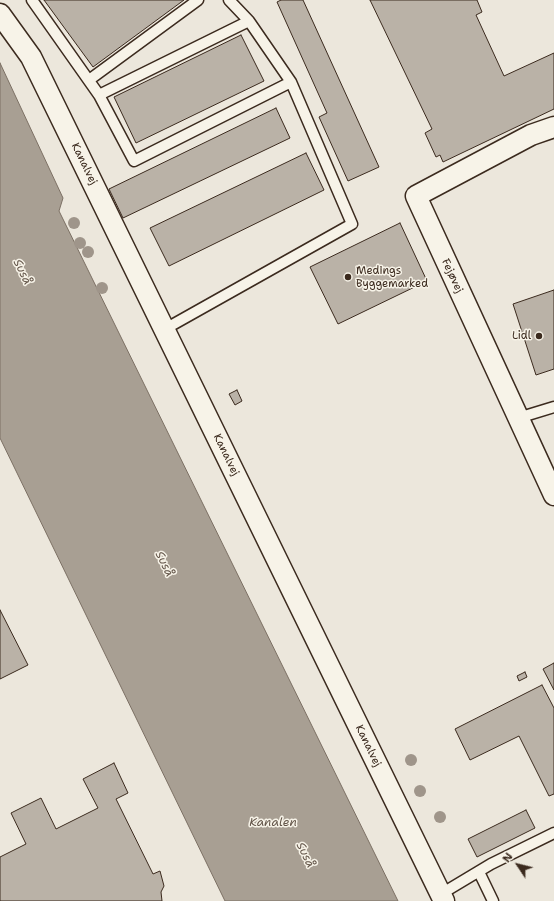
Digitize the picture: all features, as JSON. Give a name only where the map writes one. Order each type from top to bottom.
[{"type":"street","name":"Kanalvej","points":[[0,14],[32,57],[442,898]]},
{"type":"street","name":"Fejøvej","points":[[554,127],[531,135],[416,196],[554,495]]},
{"type":"lane","points":[[32,0],[99,95],[134,161],[291,82]]},
{"type":"lane","points":[[89,80],[198,0]]},
{"type":"lane","points":[[165,329],[352,224],[291,82],[249,21],[229,0]]},
{"type":"lane","points":[[99,95],[249,21]]},
{"type":"lane","points":[[518,418],[554,407]]},
{"type":"lane","points":[[442,898],[479,872],[554,833]]},
{"type":"lane","points":[[479,872],[493,901]]},
{"type":"water","name":"Kanalen","points":[[0,63],[63,198],[59,211],[398,901],[225,901],[0,438]]},
{"type":"building","points":[[44,0],[184,0],[93,67]]},
{"type":"building","points":[[281,0],[303,0],[379,167],[348,181],[319,117],[327,113],[277,2]]},
{"type":"building","points":[[370,0],[477,0],[482,12],[476,15],[504,76],[554,53],[554,109],[443,162],[440,155],[436,157],[425,133],[432,129]]},
{"type":"building","points":[[241,35],[264,81],[136,143],[114,97]]},
{"type":"building","points":[[276,108],[290,138],[123,218],[109,189]]},
{"type":"building","points":[[306,153],[324,190],[169,266],[150,228]]},
{"type":"building","points":[[400,223],[427,281],[338,324],[310,267]]},
{"type":"building","name":"Lidl","points":[[554,290],[554,369],[536,375],[513,304]]},
{"type":"building","points":[[237,390],[242,401],[235,405],[229,394]]},
{"type":"building","points":[[0,610],[28,665],[0,679]]},
{"type":"building","points":[[554,663],[554,690],[543,669]]},
{"type":"building","points":[[525,672],[527,677],[519,681],[517,676]]},
{"type":"building","points":[[542,685],[554,708],[554,794],[549,796],[519,736],[470,760],[455,729]]},
{"type":"building","points":[[114,763],[128,793],[116,799],[153,874],[160,871],[164,886],[161,892],[162,901],[0,901],[0,857],[26,844],[11,813],[41,798],[56,829],[98,808],[83,779]]},
{"type":"building","points":[[526,810],[535,828],[477,857],[468,839]]},
{"type":"place","name":"Medings Byggemarked","points":[[348,277]]},
{"type":"place","name":"Lidl","points":[[539,336]]},
{"type":"water label","name":"Suså","points":[[22,272]]},
{"type":"water label","name":"Suså","points":[[164,564]]},
{"type":"water label","name":"Suså","points":[[305,855]]}]
